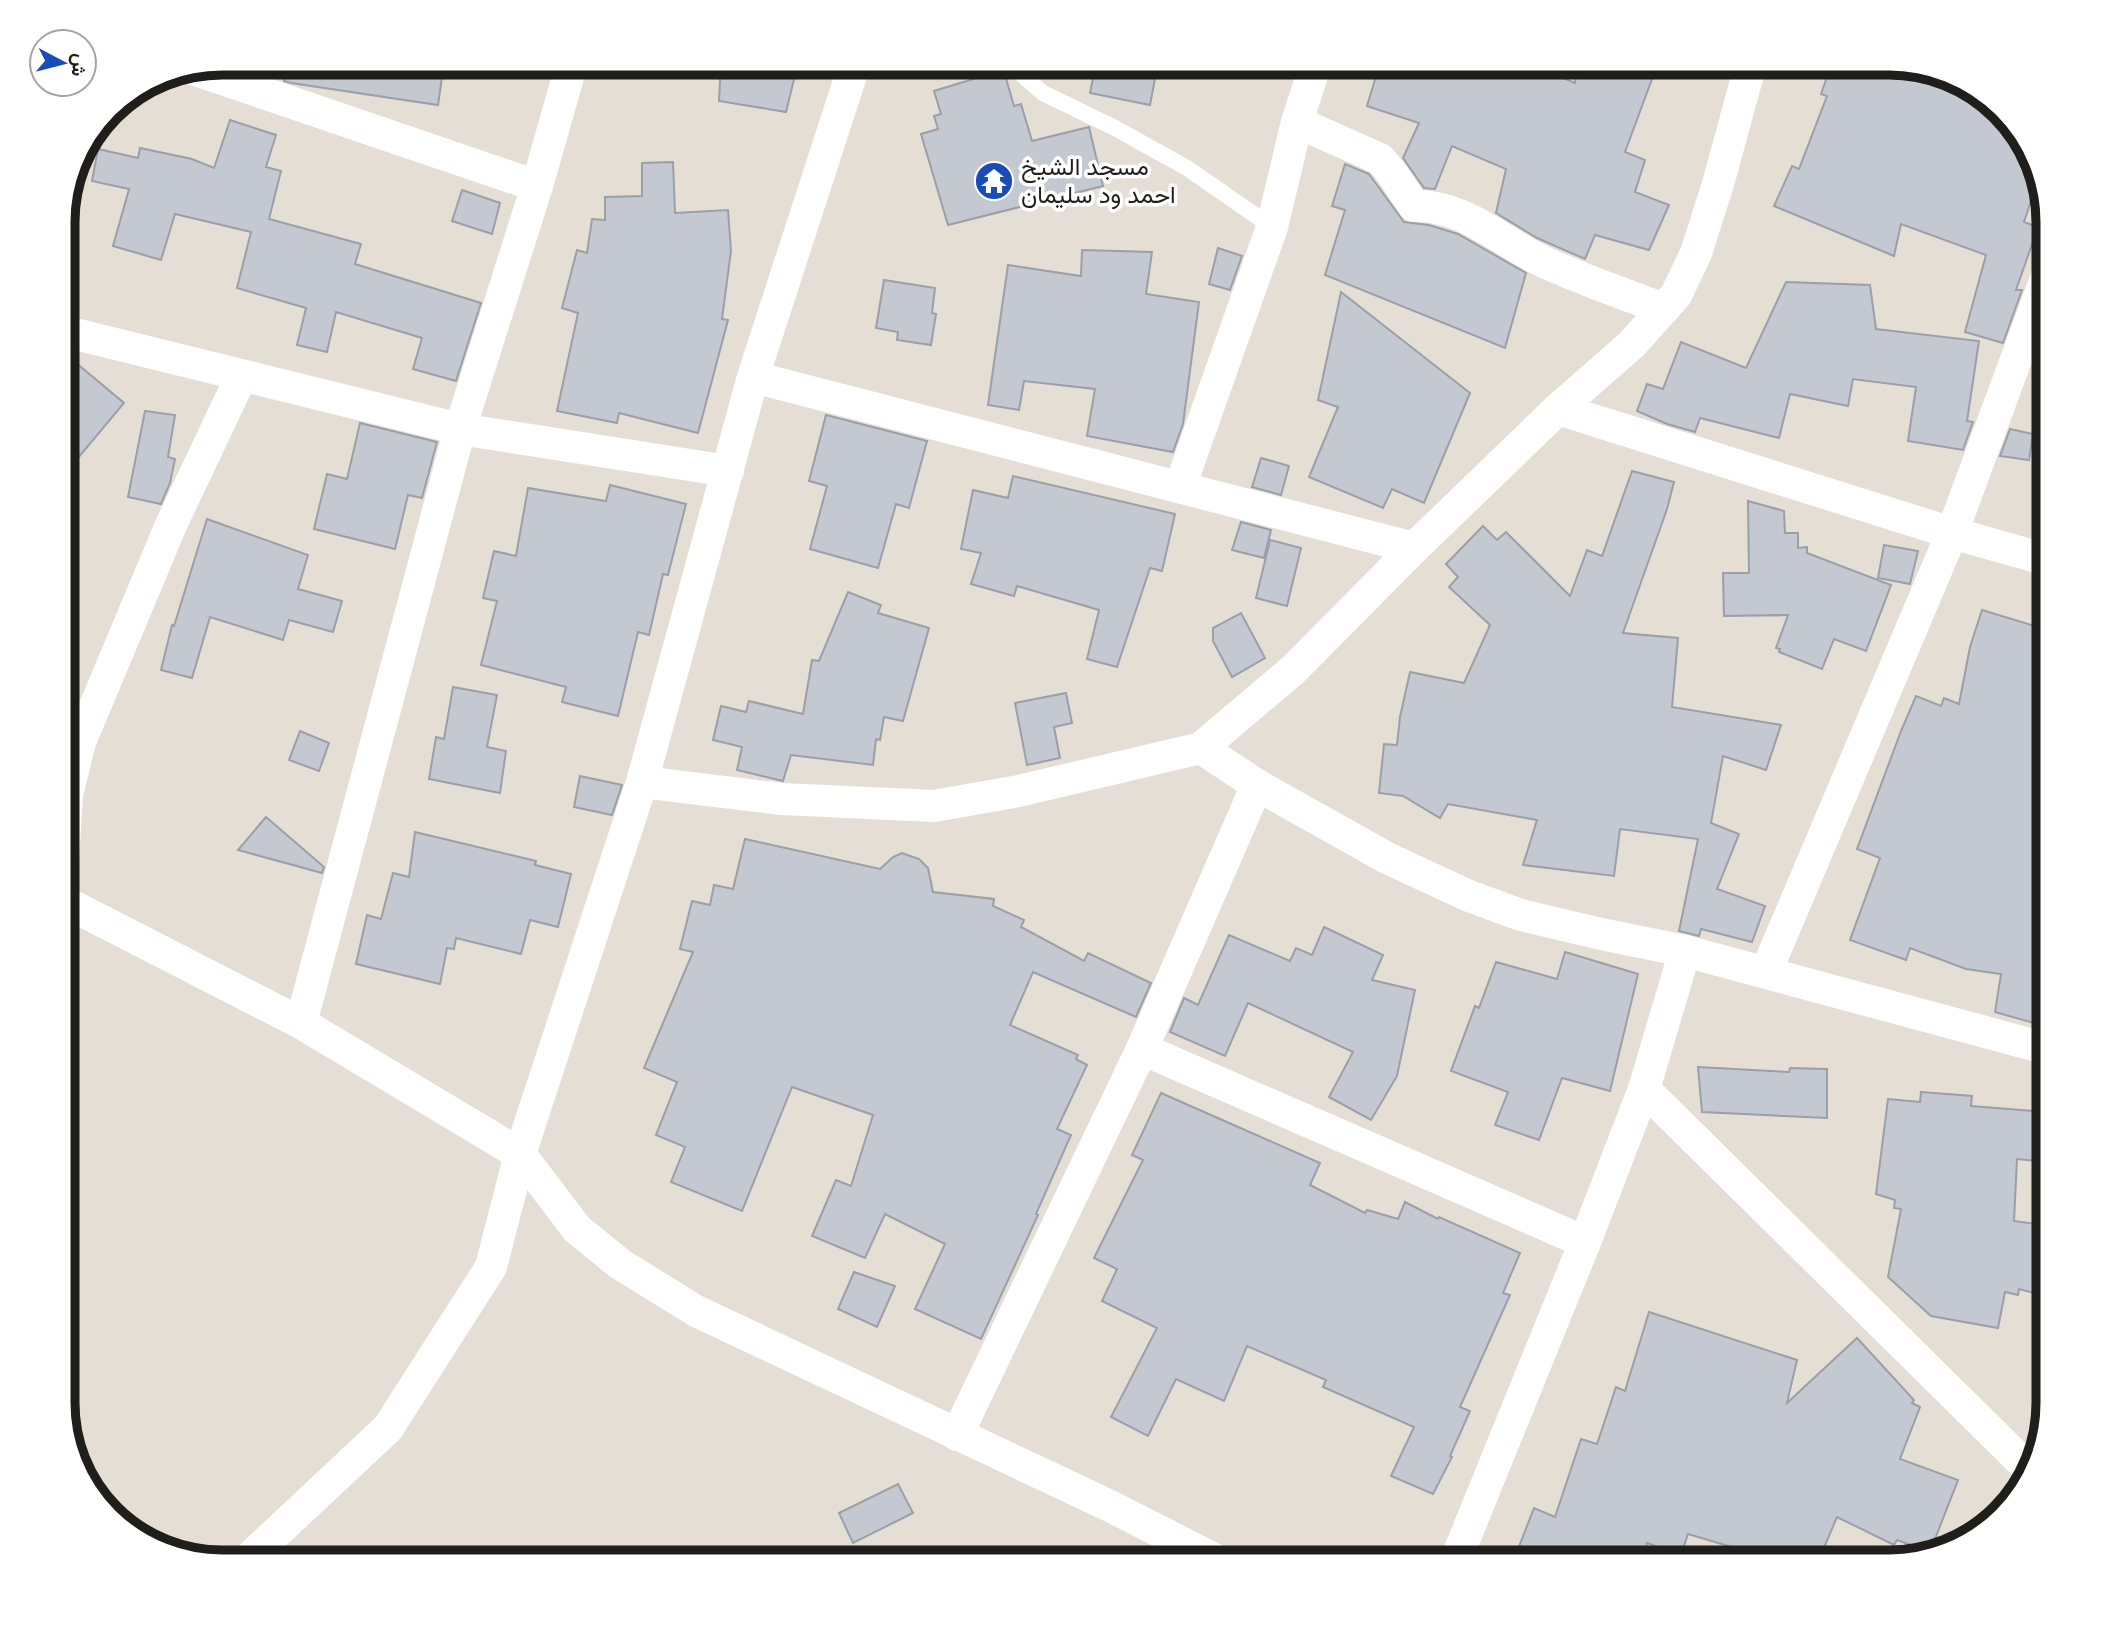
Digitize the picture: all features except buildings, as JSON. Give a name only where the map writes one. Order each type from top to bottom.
[{"type":"street","points":[[301,1023],[460,429],[537,186],[569,75]]},
{"type":"street","points":[[258,1550],[388,1428],[491,1267],[520,1154],[642,782],[753,377],[851,75]]},
{"type":"street","points":[[1180,487],[1272,227],[1297,122],[1312,75]]},
{"type":"street","points":[[642,782],[782,799],[934,806],[1018,791],[1201,748],[1293,670],[1558,409],[1632,344],[1676,295],[1696,253],[1748,75]]},
{"type":"street","points":[[213,76],[537,186]]},
{"type":"street","points":[[1297,122],[1380,159],[1414,206],[1433,205],[1459,214],[1543,262],[1664,309]]},
{"type":"street","points":[[1766,972],[1952,533],[2036,306]]},
{"type":"street","points":[[76,334],[460,429],[728,471]]},
{"type":"street","points":[[76,758],[80,742],[171,525],[242,375]]},
{"type":"street","points":[[753,377],[1414,548]]},
{"type":"street","points":[[1558,409],[1952,533],[2036,557]]},
{"type":"street","points":[[1201,748],[1257,785],[1387,858],[1469,896],[1521,915],[1685,951],[2036,1046]]},
{"type":"street","points":[[957,1435],[1142,1049],[1257,785]]},
{"type":"street","points":[[76,908],[301,1023],[520,1154],[577,1229],[620,1264],[696,1311],[1110,1506],[1196,1550]]},
{"type":"street","points":[[1460,1550],[1586,1242],[1644,1089],[1685,951]]},
{"type":"street","points":[[1142,1049],[1586,1242]]},
{"type":"street","points":[[1644,1089],[2023,1463]]},
{"type":"lane","points":[[1023,75],[1044,93],[1187,168],[1272,227]]},
{"type":"place","name":"مسجد الشيخ احمد ود سليمان","points":[[994,181]]}]
